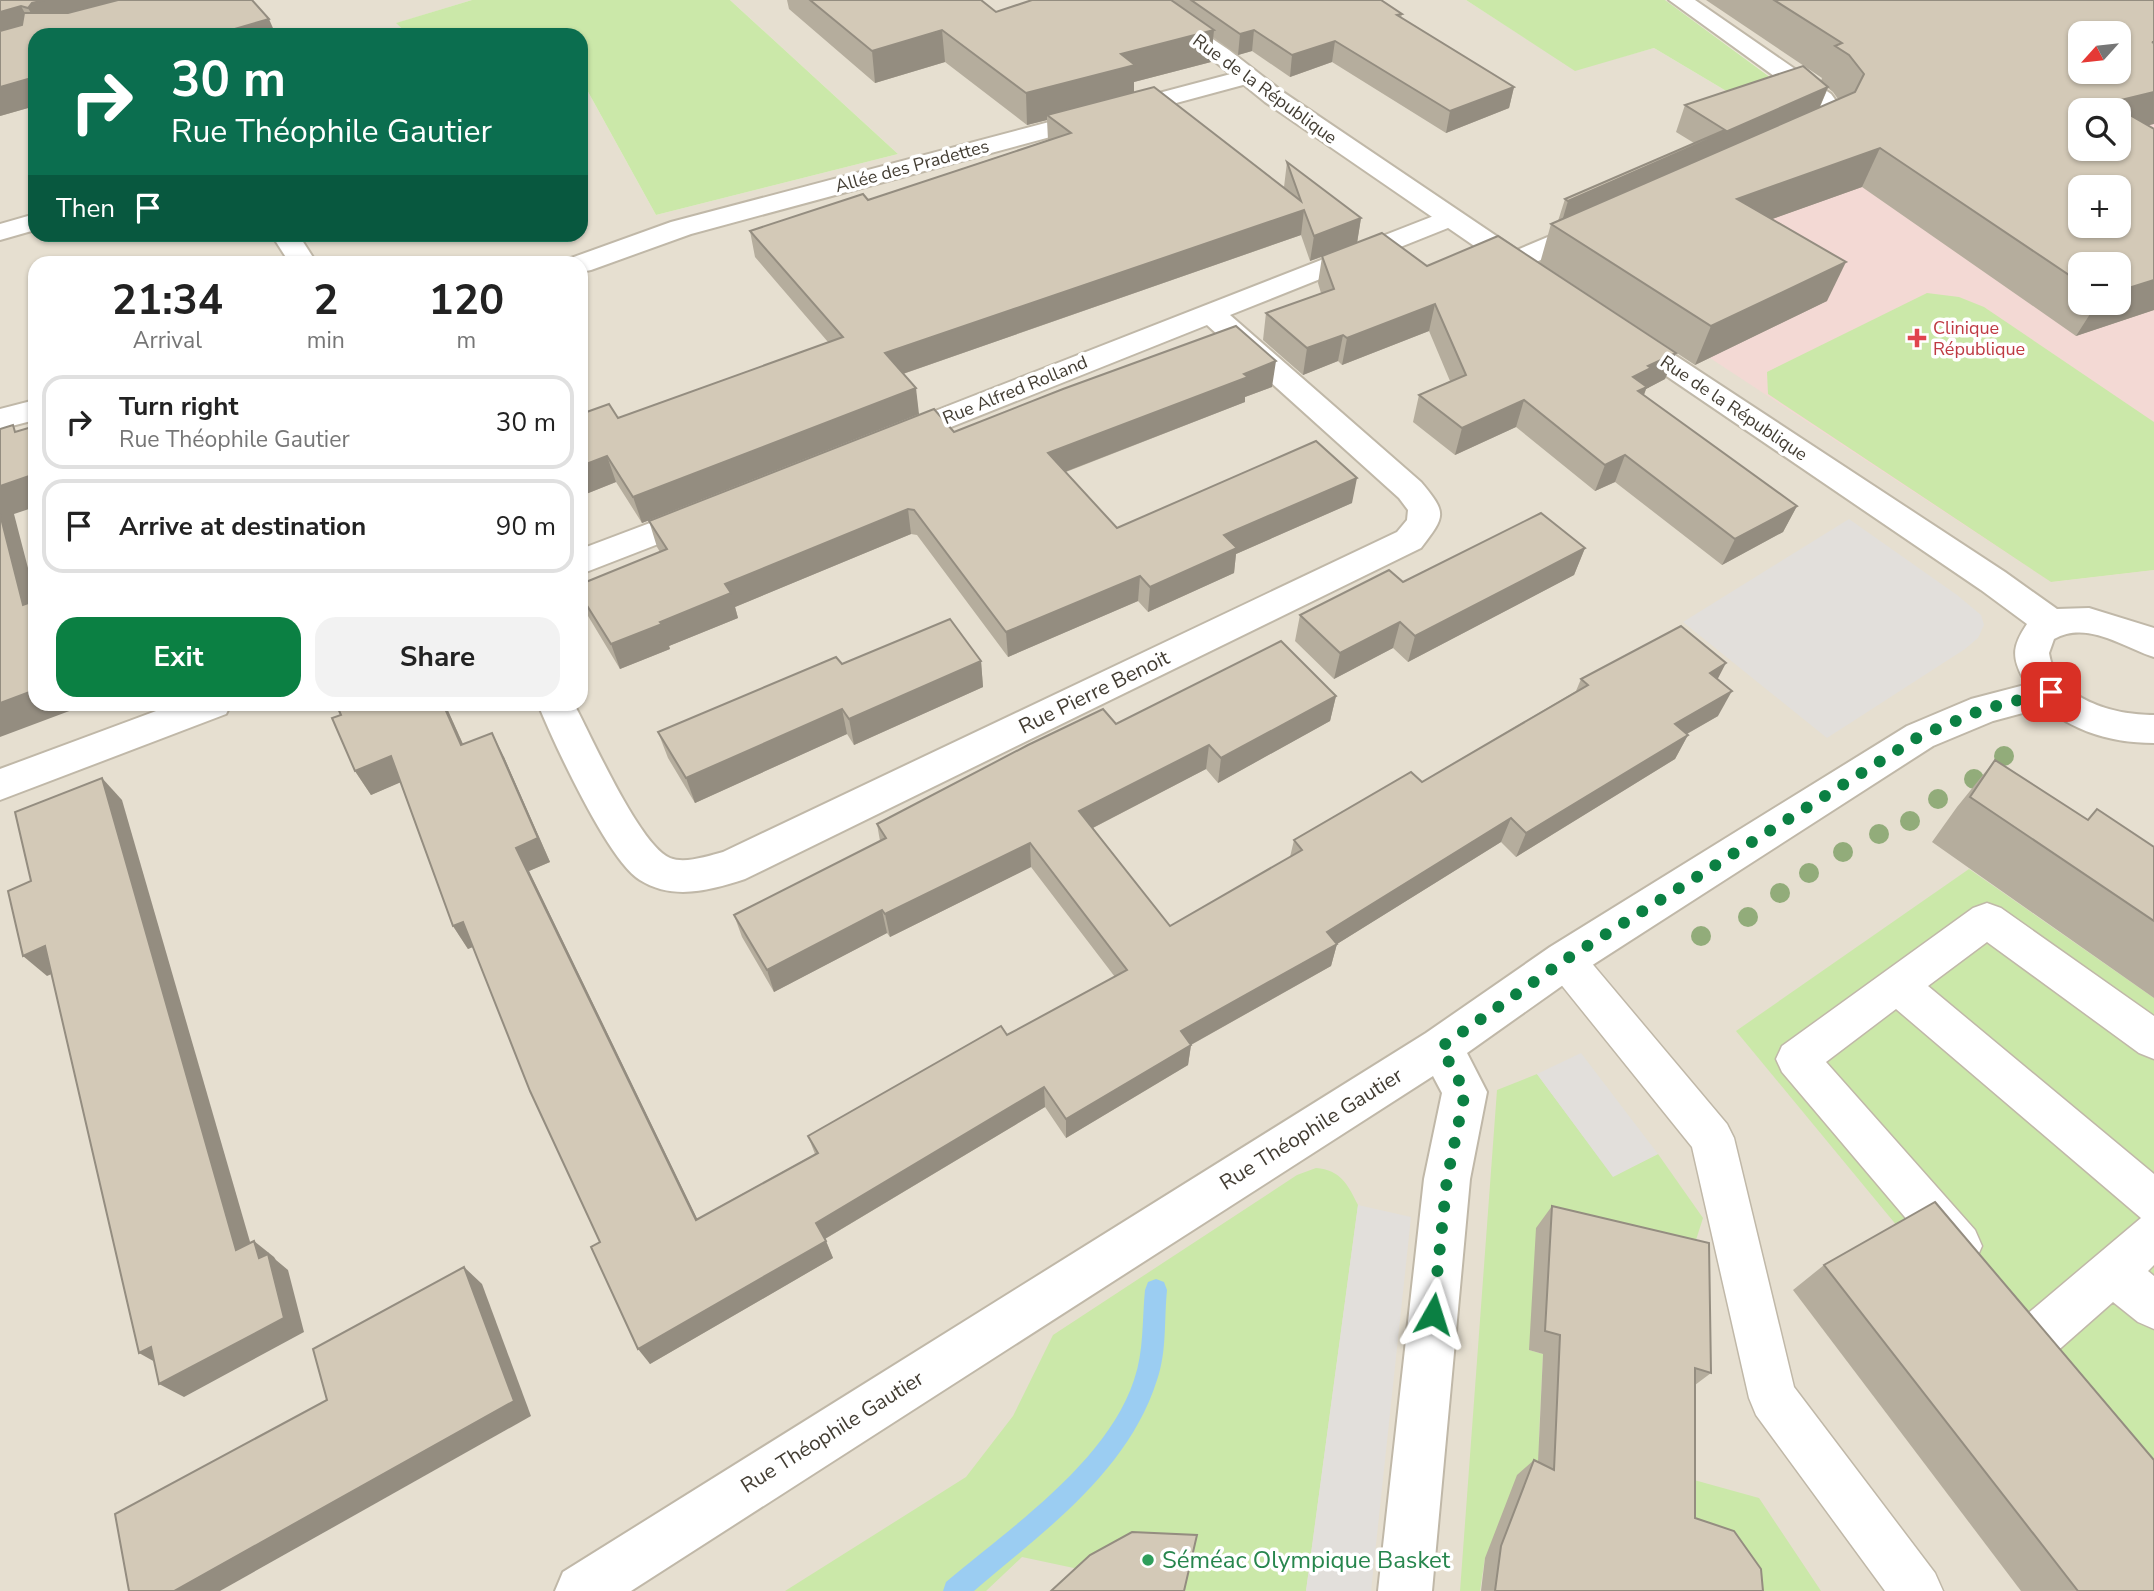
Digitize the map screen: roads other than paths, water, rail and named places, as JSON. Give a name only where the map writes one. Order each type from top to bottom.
[{"type":"street","name":"Rue de la République","points":[[1140,0],[1221,55],[1246,77],[1548,284]]},
{"type":"street","points":[[1680,0],[1822,99],[1833,113],[1826,123],[1775,146]]},
{"type":"street","name":"Allée des Pradettes","points":[[588,261],[681,228],[1246,77]]},
{"type":"street","name":"Rue Alfred Rolland","points":[[864,450],[1449,218]]},
{"type":"street","points":[[1515,261],[1609,219]]},
{"type":"street","points":[[0,233],[28,224]]},
{"type":"street","name":"Rue Pierre Benoit","points":[[560,711],[630,846],[653,868],[688,877],[731,867],[1409,540],[1423,522],[1424,508],[1410,490],[1211,313]]},
{"type":"street","name":"Rue de la République","points":[[1605,322],[1993,581],[2052,624]]},
{"type":"street","points":[[0,419],[28,412]]},
{"type":"street","points":[[588,559],[735,501]]},
{"type":"street","points":[[2154,644],[2115,626],[2071,620],[2052,624],[2039,632],[2032,644],[2032,659],[2038,675],[2051,692],[2067,705],[2108,724],[2131,729],[2154,729]]},
{"type":"street","name":"Rue Théophile Gautier","points":[[582,1591],[1441,1047],[1565,960],[1920,736],[1984,709],[2051,692]]},
{"type":"street","points":[[0,785],[195,711]]},
{"type":"street","points":[[1405,1591],[1447,1179],[1465,1092],[1441,1047]]},
{"type":"lane","points":[[2154,1040],[1987,920],[1797,1059],[2024,1322],[2113,1272],[2154,1235]]},
{"type":"lane","points":[[1565,960],[1712,1138],[1773,1398],[1917,1591]]},
{"type":"lane","points":[[1898,986],[2154,1202]]},
{"type":"lane","points":[[2113,1272],[2154,1306]]},
{"type":"waterway","points":[[955,1591],[1065,1495],[1092,1468],[1115,1439],[1134,1410],[1149,1370],[1156,1290]]},
{"type":"place","name":"Clinique République","points":[[1917,338]]},
{"type":"place","name":"Séméac Olympique Basket","points":[[1148,1560]]}]
